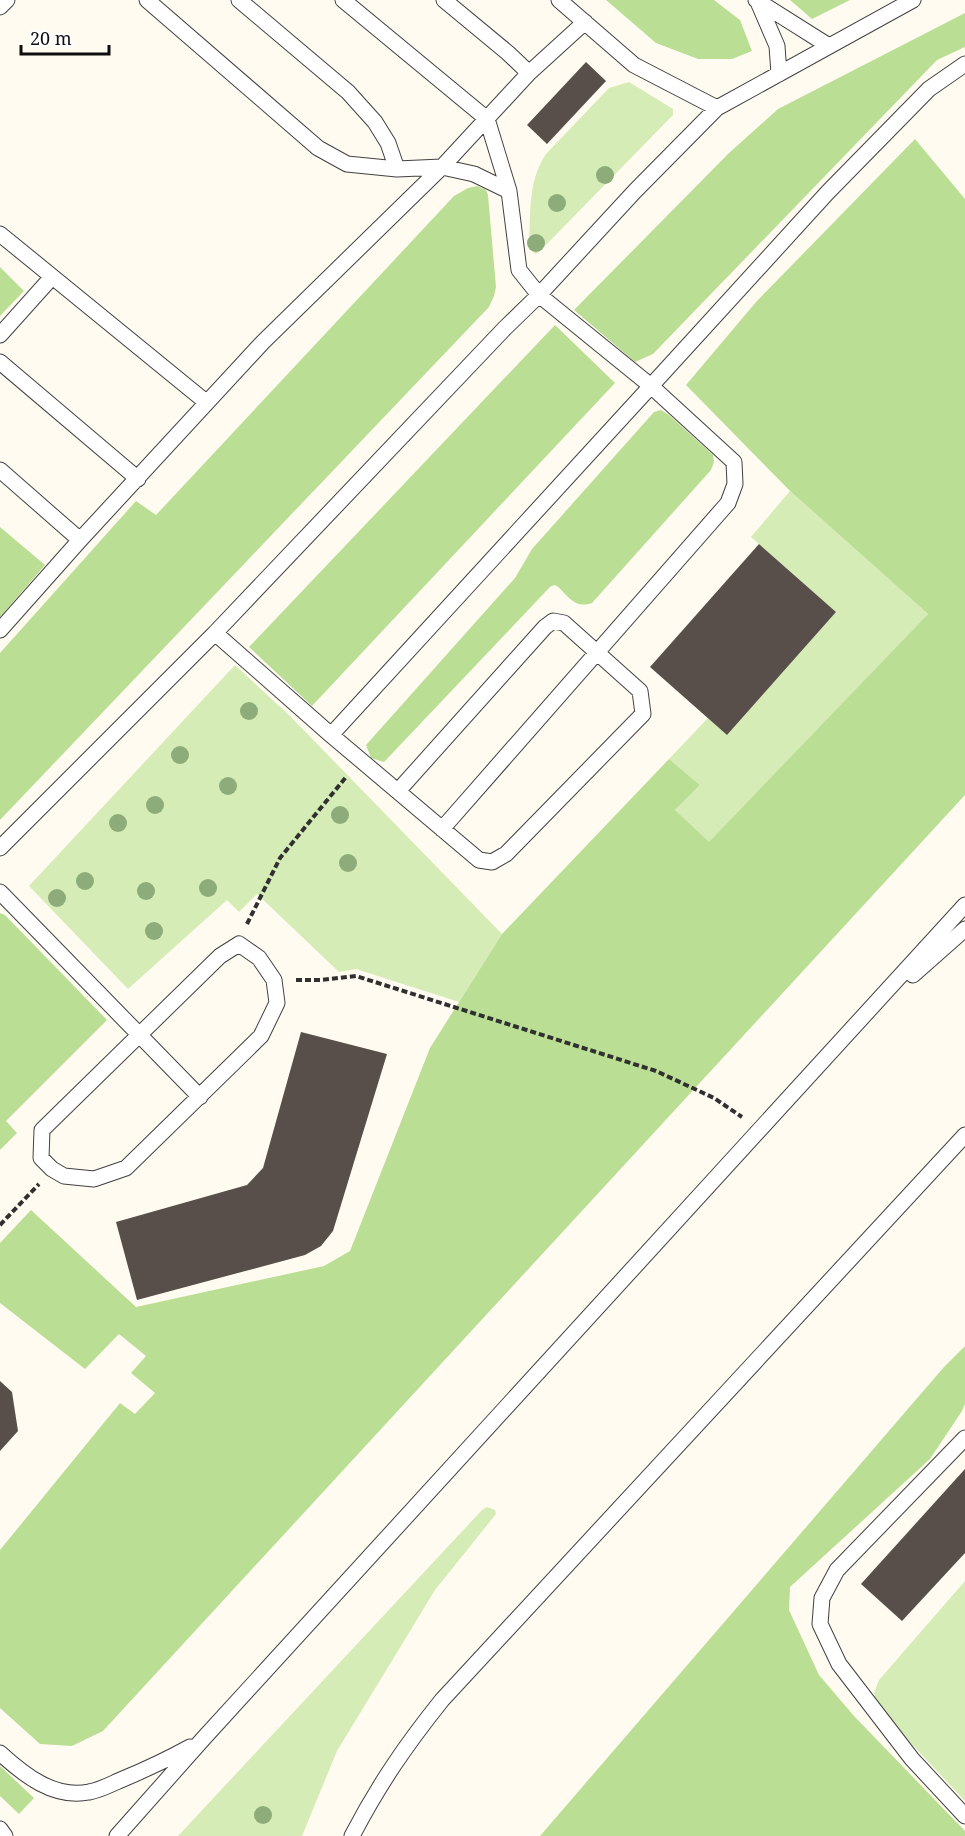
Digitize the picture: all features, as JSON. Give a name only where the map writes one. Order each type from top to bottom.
[{"type":"lane","points":[[0,7],[7,0]]},
{"type":"lane","points":[[147,0],[318,148],[348,164],[397,170],[442,168],[474,174],[509,192]]},
{"type":"lane","points":[[239,0],[348,92],[375,122],[388,143],[397,170]]},
{"type":"lane","points":[[343,0],[487,119],[509,192],[519,270],[539,295],[651,386],[734,462],[735,484],[728,503],[441,829]]},
{"type":"lane","points":[[444,0],[508,53],[528,73]]},
{"type":"lane","points":[[560,0],[634,65],[717,108]]},
{"type":"lane","points":[[0,848],[215,633],[539,295],[634,191],[717,108],[913,0]]},
{"type":"lane","points":[[757,1],[829,46]]},
{"type":"lane","points":[[757,1],[777,46],[779,74]]},
{"type":"lane","points":[[0,630],[263,342],[442,168],[528,73],[585,22]]},
{"type":"lane","points":[[331,735],[828,192],[929,89],[965,64]]},
{"type":"lane","points":[[0,234],[206,402]]},
{"type":"lane","points":[[0,335],[52,277]]},
{"type":"lane","points":[[0,362],[138,479]]},
{"type":"lane","points":[[0,470],[80,540]]},
{"type":"lane","points":[[215,633],[441,829],[479,860],[492,862],[506,854],[643,714],[640,691],[564,623],[553,621],[545,627],[398,791]]},
{"type":"lane","points":[[0,892],[200,1098]]},
{"type":"lane","points":[[117,1836],[965,905]]},
{"type":"lane","points":[[862,1019],[965,929]]},
{"type":"lane","points":[[238,944],[259,958],[274,980],[277,1003],[261,1036],[126,1168],[94,1179],[64,1176],[52,1169],[41,1158],[42,1130],[220,956],[238,944]]},
{"type":"lane","points":[[352,1836],[373,1795],[407,1744],[442,1700],[965,1135]]},
{"type":"lane","points":[[965,1438],[837,1570],[822,1598],[820,1624],[839,1664],[912,1759],[965,1816]]},
{"type":"lane","points":[[0,1753],[17,1769],[50,1789],[70,1793],[90,1792],[162,1763],[203,1739]]},
{"type":"lane","points":[[0,1830],[5,1836]]},
{"type":"path","points":[[238,944],[280,858],[361,760]]},
{"type":"path","points":[[274,980],[320,980],[356,976],[656,1071],[714,1098],[760,1130]]},
{"type":"path","points":[[0,1225],[52,1169]]},
{"type":"green space","points":[[606,0],[714,0],[740,20],[752,51],[732,59],[698,59],[656,43]]},
{"type":"green space","points":[[790,0],[850,0],[812,19]]},
{"type":"green space","points":[[965,13],[965,47],[937,60],[653,354],[635,362],[574,310],[728,154],[778,109]]},
{"type":"green space","points":[[629,82],[673,109],[673,115],[536,254],[529,249],[530,212],[533,188],[540,165],[546,154],[609,88]]},
{"type":"green space","points":[[915,139],[965,199],[965,795],[103,1731],[72,1746],[40,1744],[0,1708],[0,1550],[120,1403],[135,1414],[155,1393],[131,1373],[146,1356],[119,1334],[85,1369],[0,1303],[0,1243],[31,1210],[136,1307],[324,1266],[350,1251],[430,1048],[502,934],[669,759],[700,785],[675,810],[709,842],[928,614],[790,491],[686,385],[756,302]]},
{"type":"green space","points":[[477,186],[486,190],[488,195],[496,287],[489,307],[0,820],[0,653],[136,501],[156,515],[454,196]]},
{"type":"green space","points":[[0,267],[24,291],[0,316]]},
{"type":"green space","points":[[555,325],[615,383],[312,706],[249,647]]},
{"type":"green space","points":[[661,410],[713,455],[714,462],[711,470],[592,603],[577,603],[557,586],[550,587],[384,762],[371,758],[366,745],[515,578],[532,549],[654,412]]},
{"type":"green space","points":[[790,491],[928,614],[709,843],[675,810],[700,785],[669,759],[708,718],[727,735],[836,612],[751,537]]},
{"type":"green space","points":[[0,527],[45,565],[0,617]]},
{"type":"green space","points":[[235,665],[291,717],[502,934],[459,1002],[356,969],[339,972],[257,894],[239,912],[227,900],[128,989],[29,886]]},
{"type":"green space","points":[[0,913],[5,915],[107,1020],[6,1121],[17,1133],[0,1150]]},
{"type":"green space","points":[[965,1346],[965,1404],[930,1459],[790,1587],[789,1610],[819,1675],[854,1716],[965,1831],[965,1836],[540,1836],[944,1367]]},
{"type":"green space","points":[[487,1507],[495,1510],[496,1514],[435,1590],[337,1751],[302,1836],[178,1836],[482,1510]]},
{"type":"green space","points":[[965,1581],[965,1801],[878,1708],[874,1693],[879,1680]]},
{"type":"green space","points":[[0,1766],[34,1798],[19,1814],[0,1796]]},
{"type":"building","points":[[586,62],[606,81],[547,144],[527,125]]},
{"type":"building","points":[[759,544],[836,612],[727,735],[650,667]]},
{"type":"building","points":[[301,1032],[387,1054],[333,1231],[321,1246],[305,1255],[137,1300],[116,1222],[247,1185],[263,1168]]},
{"type":"building","points":[[0,1381],[12,1392],[18,1431],[0,1451]]},
{"type":"building","points":[[965,1469],[965,1553],[902,1621],[861,1584]]}]
